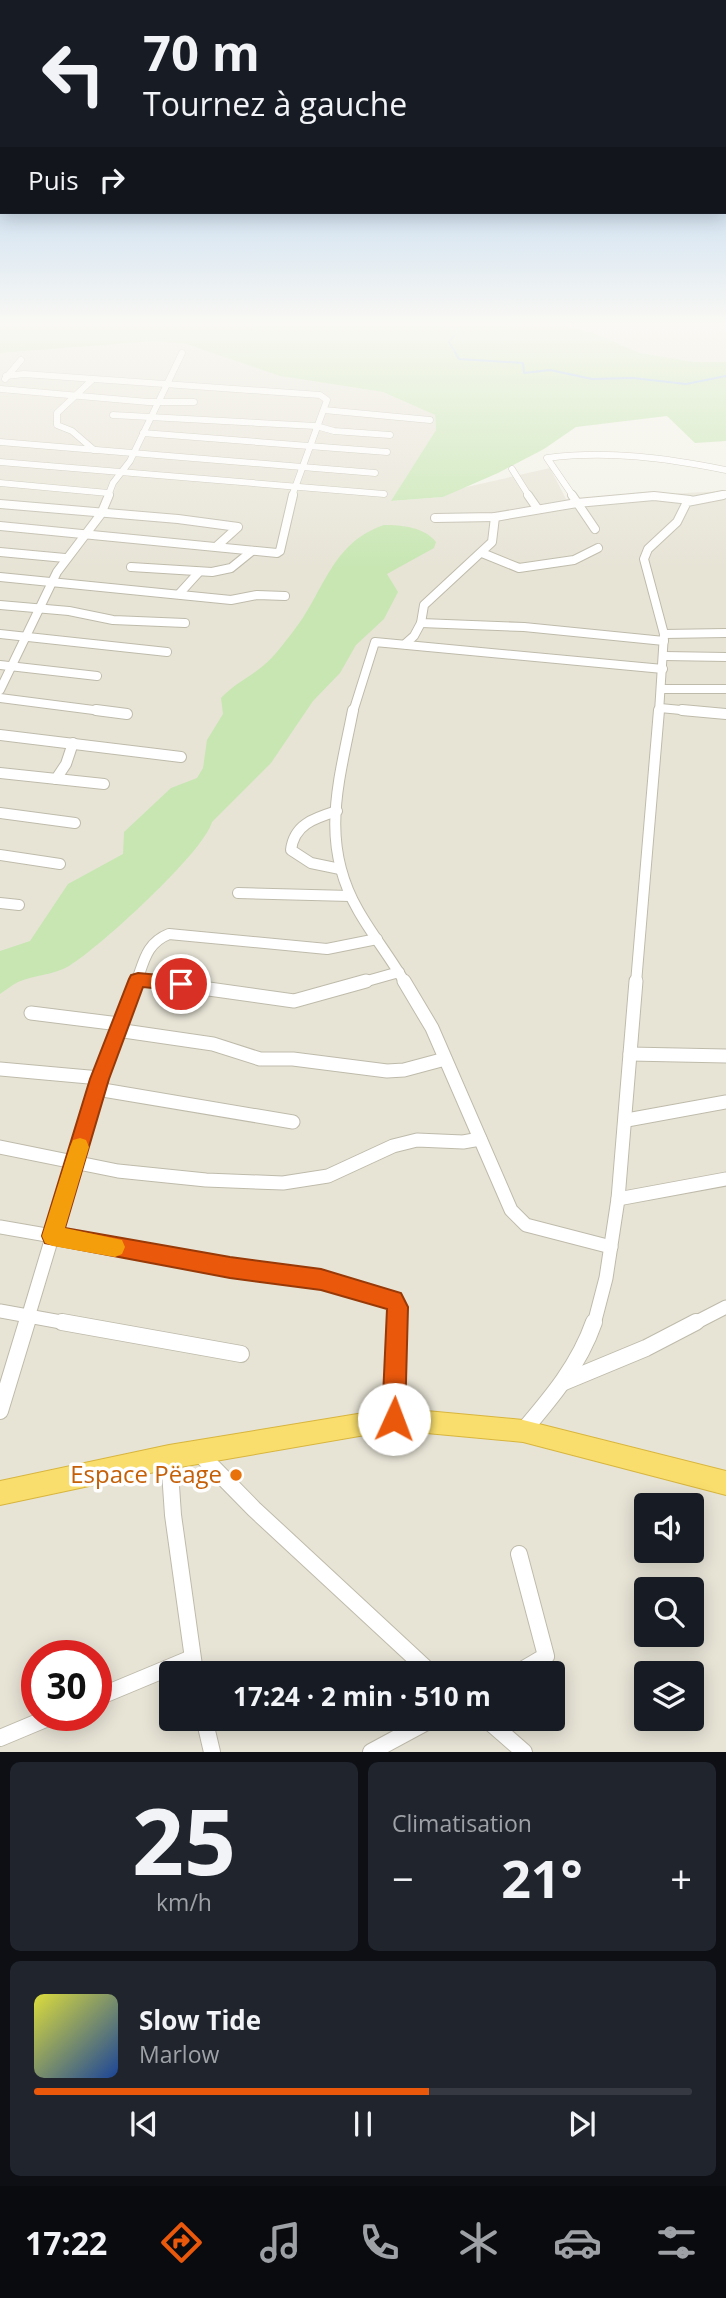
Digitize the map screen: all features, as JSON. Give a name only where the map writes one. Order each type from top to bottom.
[{"type":"highway","points":[[0,1493],[169,1457],[394,1419],[523,1431],[726,1483]]},
{"type":"street","points":[[64,406],[57,413],[57,425],[72,431],[94,450]]},
{"type":"street","points":[[0,690],[65,558],[101,514],[108,501],[108,493],[133,453],[155,406]]},
{"type":"street","points":[[0,526],[272,553],[280,551],[294,488],[325,406]]},
{"type":"street","points":[[324,410],[430,420]]},
{"type":"street","points":[[113,415],[316,426],[334,431],[390,435]]},
{"type":"street","points":[[143,433],[387,452]]},
{"type":"street","points":[[0,442],[375,473]]},
{"type":"street","points":[[595,529],[547,458],[615,452],[726,470]]},
{"type":"street","points":[[0,462],[384,494]]},
{"type":"street","points":[[512,470],[537,508]]},
{"type":"street","points":[[0,483],[108,493]]},
{"type":"street","points":[[435,518],[495,517],[577,503],[666,496],[690,500],[725,492]]},
{"type":"street","points":[[523,1431],[564,1382],[580,1357],[592,1331],[611,1247],[627,1120],[630,1054],[663,663],[664,637],[644,559],[648,549],[677,522],[690,500]]},
{"type":"street","points":[[0,503],[238,527],[217,546]]},
{"type":"street","points":[[405,644],[414,636],[421,623],[424,605],[492,542],[495,517]]},
{"type":"street","points":[[482,553],[519,568],[574,560],[598,548]]},
{"type":"street","points":[[131,567],[199,572],[231,568],[252,551]]},
{"type":"street","points":[[0,552],[65,558]]},
{"type":"street","points":[[179,594],[199,572]]},
{"type":"street","points":[[0,577],[240,600],[257,595],[285,596]]},
{"type":"street","points":[[0,605],[113,620],[185,623]]},
{"type":"street","points":[[421,623],[664,637],[726,633]]},
{"type":"street","points":[[0,634],[167,652]]},
{"type":"street","points":[[611,1247],[526,1225],[510,1210],[432,1028],[349,895],[340,869],[333,831],[346,741],[373,643],[663,663],[726,657]]},
{"type":"street","points":[[0,665],[97,676]]},
{"type":"street","points":[[661,689],[726,689]]},
{"type":"street","points":[[0,698],[127,714]]},
{"type":"street","points":[[660,708],[726,714]]},
{"type":"street","points":[[0,735],[181,757]]},
{"type":"street","points":[[56,779],[66,764],[73,744]]},
{"type":"street","points":[[0,773],[104,784]]},
{"type":"street","points":[[337,811],[304,822],[295,835],[292,850],[311,863],[340,869]]},
{"type":"street","points":[[0,813],[75,823]]},
{"type":"street","points":[[0,855],[60,864]]},
{"type":"street","points":[[238,893],[349,895]]},
{"type":"street","points":[[0,903],[19,905]]},
{"type":"street","points":[[0,1411],[2,1395],[98,1084],[149,947],[156,939],[169,934],[327,949],[377,939]]},
{"type":"street","points":[[138,979],[293,1001],[399,972]]},
{"type":"street","points":[[31,1013],[213,1044],[260,1059],[293,1059],[387,1071],[404,1070],[445,1059]]},
{"type":"street","points":[[630,1054],[726,1056]]},
{"type":"street","points":[[0,1069],[98,1084],[293,1122]]},
{"type":"street","points":[[627,1120],[726,1102]]},
{"type":"street","points":[[0,1147],[118,1171],[206,1180],[283,1182],[328,1176],[393,1146],[417,1140],[463,1142],[480,1139]]},
{"type":"street","points":[[618,1199],[726,1179]]},
{"type":"street","points":[[0,1227],[230,1267],[321,1279],[393,1300],[397,1307],[394,1419]]},
{"type":"street","points":[[564,1382],[646,1348],[726,1307]]},
{"type":"street","points":[[0,1311],[242,1354]]},
{"type":"street","points":[[198,1452],[254,1509],[419,1661]]},
{"type":"street","points":[[169,1457],[173,1515],[192,1661]]},
{"type":"street","points":[[519,1554],[546,1656],[537,1661]]},
{"type":"street","points":[[112,1693],[159,1677]]},
{"type":"street","points":[[0,1738],[21,1729]]},
{"type":"street","points":[[207,1731],[212,1752]]},
{"type":"street","points":[[371,1752],[410,1731]]},
{"type":"street","points":[[500,1731],[524,1752]]},
{"type":"shaded area","points":[[0,406],[414,406],[435,415],[436,430],[392,501],[443,497],[458,489],[550,468],[566,499],[726,491],[726,1752],[0,1752]]},
{"type":"green space","points":[[414,406],[726,406],[726,441],[695,443],[667,416],[576,427],[544,449],[443,497],[391,501],[436,430],[435,415]]},
{"type":"green space","points":[[384,525],[419,530],[436,542],[434,548],[387,574],[398,592],[384,619],[356,645],[340,673],[313,701],[271,763],[212,822],[205,836],[171,876],[103,940],[69,966],[18,982],[0,994],[0,951],[30,941],[68,884],[123,854],[124,832],[171,788],[197,778],[203,768],[207,740],[223,714],[221,698],[279,650],[303,618],[330,571],[351,544]]},
{"type":"slow traffic","points":[[80,1147],[53,1236],[115,1247]]},
{"type":"place","name":"Espace Pëage","points":[[236,1475]]},
{"type":"route","points":[[181,984],[138,979],[100,1079],[53,1236],[230,1267],[321,1279],[393,1300],[397,1303],[394,1419]]}]
